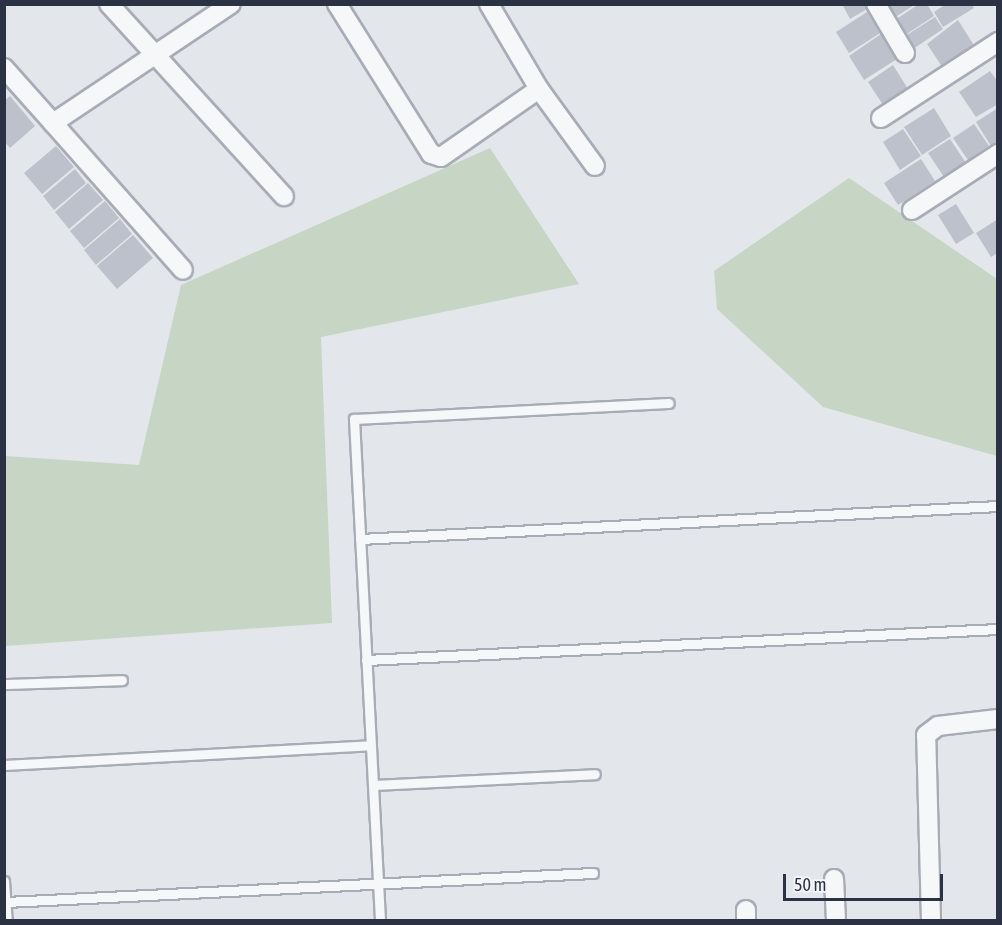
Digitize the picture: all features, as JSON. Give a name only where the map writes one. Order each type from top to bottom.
[{"type":"street","points":[[109,4],[153,56],[284,196]]},
{"type":"street","points":[[53,123],[231,4]]},
{"type":"street","points":[[338,4],[431,154],[451,154],[539,90]]},
{"type":"street","points":[[489,4],[539,90],[595,166]]},
{"type":"street","points":[[876,4],[905,53]]},
{"type":"street","points":[[882,118],[998,42]]},
{"type":"street","points":[[4,68],[183,270]]},
{"type":"street","points":[[912,210],[998,154]]},
{"type":"street","points":[[931,921],[926,735],[938,726],[998,719]]},
{"type":"street","points":[[834,879],[836,921]]},
{"type":"lane","points":[[380,921],[354,419],[669,403]]},
{"type":"lane","points":[[360,539],[998,506]]},
{"type":"lane","points":[[366,660],[998,629]]},
{"type":"lane","points":[[4,684],[122,680]]},
{"type":"lane","points":[[4,765],[370,745]]},
{"type":"lane","points":[[373,785],[595,774]]},
{"type":"lane","points":[[6,902],[593,873]]},
{"type":"lane","points":[[4,881],[7,921]]},
{"type":"green space","points":[[490,148],[579,284],[321,337],[332,623],[5,646],[5,456],[139,465],[181,285]]},
{"type":"green space","points":[[849,178],[997,279],[997,456],[823,407],[717,309],[714,271]]},
{"type":"building","points":[[842,4],[865,4],[867,9],[850,19]]},
{"type":"building","points":[[883,4],[916,4],[892,19]]},
{"type":"building","points":[[919,4],[927,4],[934,16],[902,37],[892,22]]},
{"type":"building","points":[[946,4],[972,4],[974,8],[943,27],[934,12]]},
{"type":"building","points":[[867,12],[880,33],[849,53],[836,32]]},
{"type":"building","points":[[935,17],[943,29],[910,51],[902,38]]},
{"type":"building","points":[[958,20],[975,47],[943,68],[927,44]]},
{"type":"building","points":[[881,34],[897,59],[864,80],[849,56]]},
{"type":"building","points":[[893,65],[908,89],[883,105],[868,82]]},
{"type":"building","points":[[990,71],[998,82],[998,104],[976,117],[959,92]]},
{"type":"building","points":[[10,96],[35,126],[10,148],[4,141],[4,101]]},
{"type":"building","points":[[934,108],[951,136],[922,155],[904,127]]},
{"type":"building","points":[[998,108],[998,141],[991,146],[976,122]]},
{"type":"building","points":[[974,124],[989,146],[968,160],[953,138]]},
{"type":"building","points":[[903,129],[921,156],[900,170],[883,142]]},
{"type":"building","points":[[950,139],[966,163],[944,177],[928,153]]},
{"type":"building","points":[[56,146],[74,167],[42,194],[24,173]]},
{"type":"building","points":[[921,159],[935,181],[898,205],[884,183]]},
{"type":"building","points":[[75,169],[86,183],[54,210],[43,196]]},
{"type":"building","points":[[88,183],[103,200],[69,229],[55,212]]},
{"type":"building","points":[[105,201],[119,218],[84,248],[70,231]]},
{"type":"building","points":[[956,204],[974,233],[956,244],[938,215]]},
{"type":"building","points":[[120,219],[132,234],[96,265],[84,250]]},
{"type":"building","points":[[998,219],[998,253],[991,257],[976,233]]},
{"type":"building","points":[[133,235],[153,258],[117,289],[97,266]]}]
